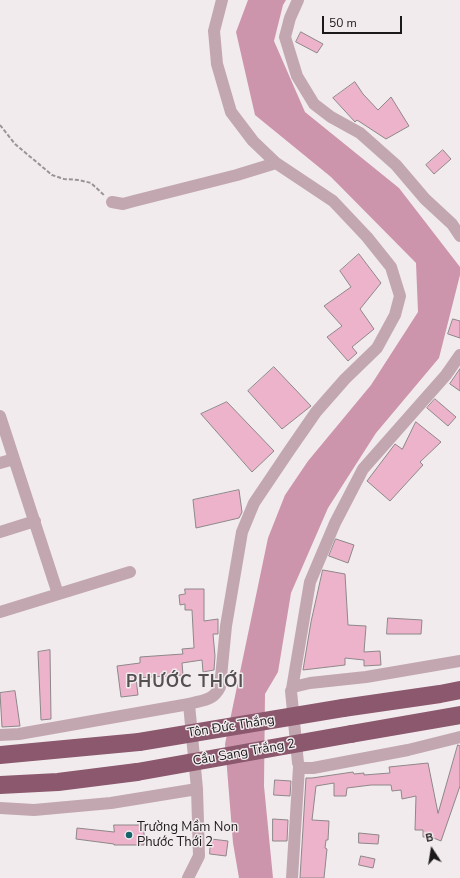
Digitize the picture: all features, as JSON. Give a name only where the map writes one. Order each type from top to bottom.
[{"type":"highway","name":"Tôn Đức Thắng","points":[[0,755],[139,742],[460,690]]},
{"type":"highway","name":"Cầu Sang Trắng 2","points":[[0,785],[58,782],[137,772],[460,715]]},
{"type":"street","points":[[0,735],[19,734],[190,704],[217,695],[220,687],[226,626],[242,532],[254,503],[316,412],[345,378],[377,348],[395,315],[400,296],[391,267],[367,237],[333,201],[276,163],[253,141],[231,112],[217,64],[214,31],[222,0]]},
{"type":"street","points":[[298,0],[290,18],[286,37],[298,76],[314,104],[331,117],[360,133],[396,164],[425,199],[452,224],[460,236]]},
{"type":"street","points":[[112,202],[122,204],[230,177],[276,163]]},
{"type":"street","points":[[292,878],[300,767],[298,763],[291,691],[310,582],[335,523],[363,470],[446,375],[460,354]]},
{"type":"street","points":[[0,416],[58,594]]},
{"type":"street","points":[[0,463],[14,459]]},
{"type":"street","points":[[0,532],[34,521]]},
{"type":"street","points":[[0,612],[130,572]]},
{"type":"street","points":[[292,689],[296,686],[310,683],[366,677],[460,661]]},
{"type":"street","points":[[188,878],[199,856],[197,789],[190,704]]},
{"type":"street","points":[[300,767],[304,769],[319,767],[408,750],[460,737]]},
{"type":"street","points":[[0,808],[34,810],[111,803],[197,789]]},
{"type":"path","points":[[0,125],[14,144],[52,175],[64,179],[80,180],[91,183],[112,202]]},
{"type":"shaded area","points":[[248,0],[286,0],[283,5],[274,41],[305,112],[399,188],[460,267],[460,275],[439,358],[376,433],[328,508],[291,593],[278,672],[265,694],[264,786],[273,878],[239,878],[233,843],[225,744],[268,538],[285,495],[308,461],[371,385],[418,312],[416,263],[331,177],[255,115],[236,32]]},
{"type":"building","points":[[301,32],[323,44],[317,53],[296,42]]},
{"type":"building","points":[[355,82],[363,94],[378,110],[391,97],[409,126],[386,139],[357,120],[355,122],[333,98]]},
{"type":"building","points":[[443,150],[451,159],[434,174],[426,165]]},
{"type":"building","points":[[359,254],[381,283],[360,309],[374,329],[352,347],[357,353],[348,361],[327,337],[342,326],[324,306],[351,287],[340,271]]},
{"type":"building","points":[[453,319],[460,321],[460,338],[448,334]]},
{"type":"building","points":[[274,367],[311,406],[282,429],[248,391]]},
{"type":"building","points":[[460,369],[460,391],[450,384]]},
{"type":"building","points":[[435,399],[456,417],[448,426],[427,408]]},
{"type":"building","points":[[227,402],[274,451],[252,472],[201,414]]},
{"type":"building","points":[[416,422],[441,442],[420,462],[423,465],[390,501],[367,481],[395,444],[402,449]]},
{"type":"building","points":[[239,490],[242,512],[239,518],[196,528],[193,500]]},
{"type":"building","points":[[336,539],[354,545],[348,563],[329,556]]},
{"type":"building","points":[[323,570],[345,574],[348,625],[366,626],[364,652],[380,651],[381,665],[364,666],[364,660],[345,658],[345,665],[303,670],[311,622]]},
{"type":"building","points":[[185,589],[204,589],[204,621],[218,619],[218,634],[213,634],[215,656],[214,670],[203,672],[202,660],[182,663],[183,675],[136,678],[138,695],[121,697],[117,666],[140,663],[140,657],[183,654],[182,649],[194,648],[192,610],[185,610],[185,604],[180,605],[179,595],[185,594]]},
{"type":"building","points":[[388,618],[422,620],[421,634],[387,634]]},
{"type":"building","points":[[50,650],[51,719],[41,720],[38,652]]},
{"type":"building","points":[[15,691],[20,726],[2,727],[0,693]]},
{"type":"building","points":[[458,745],[460,746],[460,786],[441,841],[431,837],[423,837],[423,830],[415,830],[416,796],[402,799],[401,790],[392,791],[391,785],[371,785],[347,788],[346,796],[334,796],[334,783],[316,786],[312,820],[329,821],[328,840],[326,840],[325,848],[327,849],[324,878],[300,878],[306,778],[353,772],[354,774],[364,773],[364,775],[390,773],[389,767],[428,763],[438,813]]},
{"type":"building","points":[[275,780],[291,781],[290,796],[274,795]]},
{"type":"building","points":[[273,819],[288,820],[287,841],[273,841]]},
{"type":"building","points":[[114,825],[144,825],[144,845],[114,845],[76,839],[77,828],[114,832]]},
{"type":"building","points":[[359,833],[379,835],[378,844],[359,843]]},
{"type":"building","points":[[211,839],[228,841],[226,856],[210,854]]},
{"type":"building","points":[[361,856],[375,859],[373,868],[359,865]]},
{"type":"place","name":"Trường Mầm Non Phước Thới 2","points":[[129,835]]},
{"type":"district","name":"PHƯỚC THỚI","points":[[185,683]]}]
